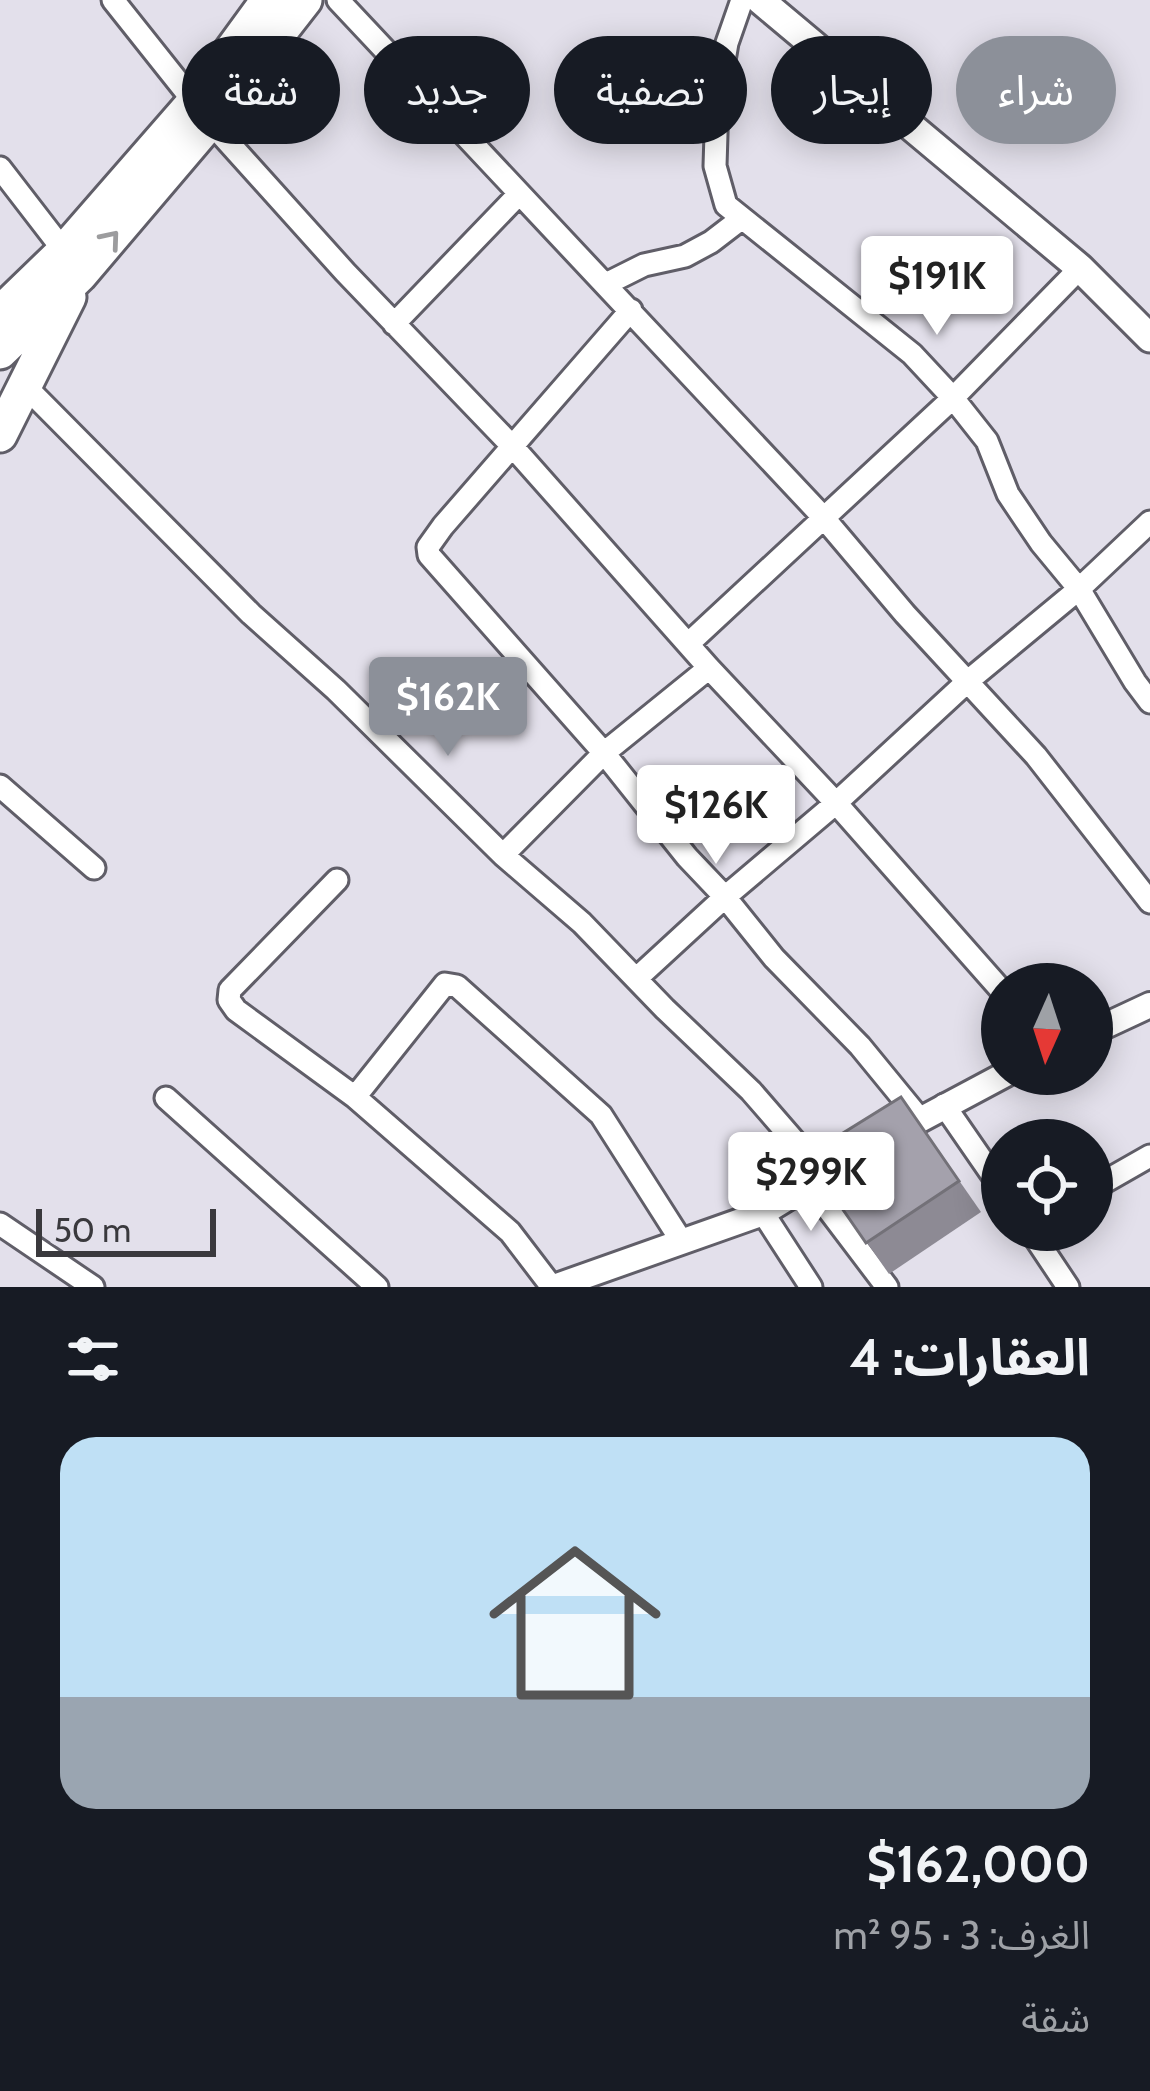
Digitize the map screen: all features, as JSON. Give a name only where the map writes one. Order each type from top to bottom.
[{"type":"highway","points":[[247,36],[268,0]]},
{"type":"highway","points":[[272,36],[305,0]]},
{"type":"highway","points":[[0,352],[182,135]]},
{"type":"highway","points":[[0,313],[72,263]]},
{"type":"highway","points":[[0,435],[25,386],[72,263]]},
{"type":"main road","points":[[760,0],[1080,268],[1150,338]]},
{"type":"street","points":[[113,0],[182,87]]},
{"type":"street","points":[[338,0],[823,517],[1036,756],[1150,902]]},
{"type":"street","points":[[742,0],[727,43],[717,102],[715,166],[726,205],[913,354],[953,398],[987,441],[1008,494],[1079,589],[1150,702]]},
{"type":"street","points":[[231,144],[513,448],[981,967]]},
{"type":"street","points":[[0,168],[72,263]]},
{"type":"street","points":[[394,325],[519,194]]},
{"type":"street","points":[[606,284],[644,266],[685,256],[741,219]]},
{"type":"street","points":[[688,644],[953,398],[1080,268]]},
{"type":"street","points":[[631,310],[443,526],[428,547],[429,555],[604,753],[774,958],[860,1046],[920,1118]]},
{"type":"street","points":[[25,386],[250,614],[336,689],[751,1090],[886,1287]]},
{"type":"street","points":[[637,978],[1150,523]]},
{"type":"street","points":[[503,855],[604,753],[710,668]]},
{"type":"street","points":[[0,786],[94,868]]},
{"type":"street","points":[[337,880],[230,990],[229,1000],[236,1010],[355,1097],[510,1232],[553,1287],[763,1213],[981,1086]]},
{"type":"street","points":[[355,1097],[445,984],[457,986],[602,1115],[682,1242]]},
{"type":"street","points":[[1113,1022],[1150,1005]]},
{"type":"street","points":[[166,1098],[377,1287]]},
{"type":"street","points":[[944,1105],[981,1159]]},
{"type":"street","points":[[1113,1177],[1150,1156]]},
{"type":"street","points":[[763,1213],[811,1287]]},
{"type":"street","points":[[0,1224],[93,1287]]},
{"type":"street","points":[[1044,1251],[1068,1287]]},
{"type":"building","points":[[901,1097],[959,1181],[866,1243],[806,1156]]}]
